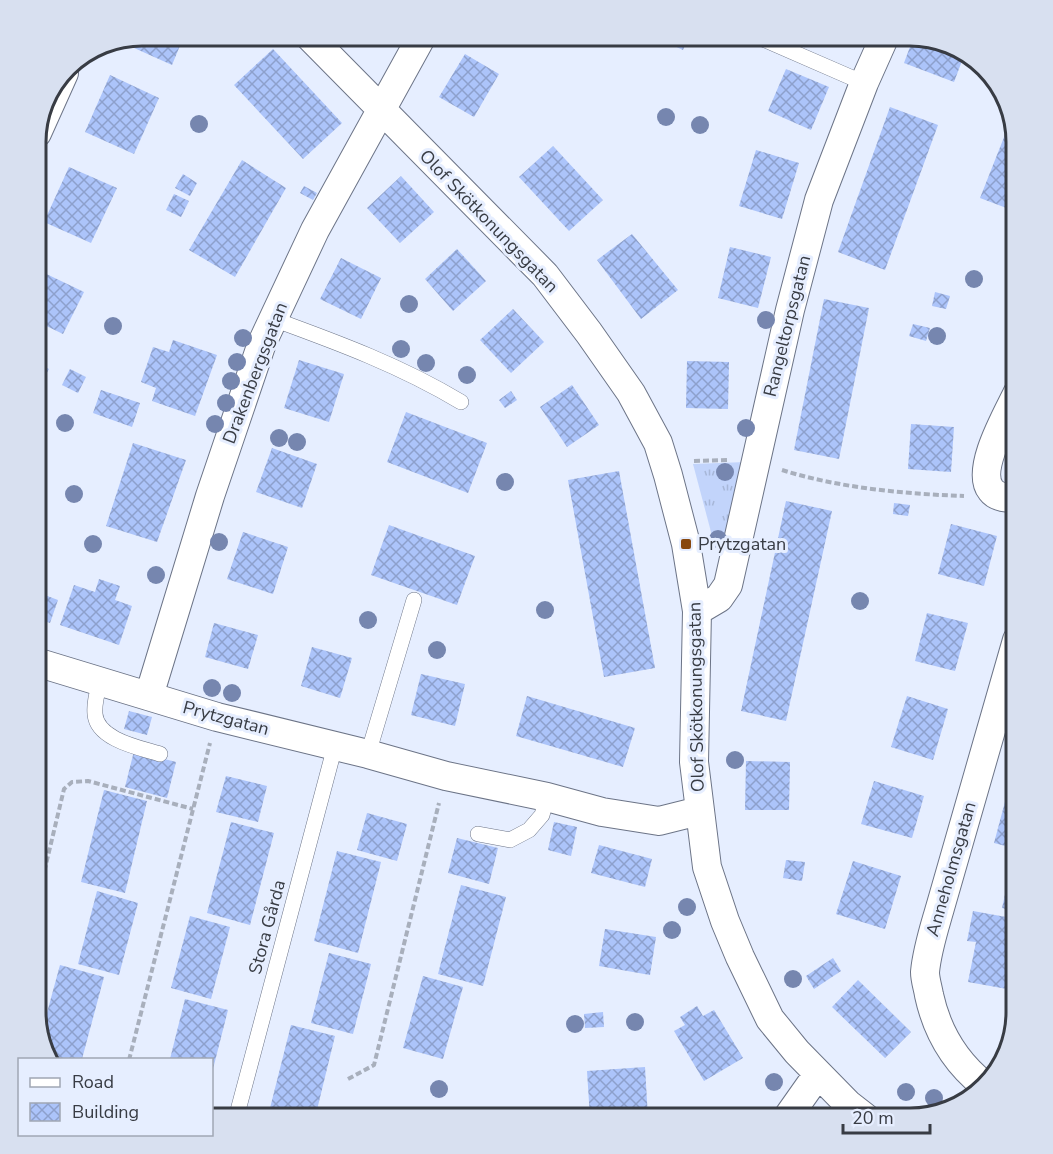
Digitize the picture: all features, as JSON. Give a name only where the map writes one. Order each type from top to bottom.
[{"type":"street","name":"Olof Skötkonungsgatan","points":[[319,46],[545,275],[590,333],[631,393],[658,443],[686,544],[697,611],[694,762],[707,867],[746,973],[770,1019],[797,1052],[853,1108]]},
{"type":"street","name":"Drakenbergsgatan","points":[[149,696],[210,496],[262,343],[315,230],[416,46]]},
{"type":"street","name":"Rangeltorpsgatan","points":[[697,611],[719,597],[728,585],[790,310],[819,200],[880,47]]},
{"type":"street","points":[[991,495],[986,481],[988,465],[995,439],[1006,416]]},
{"type":"street","name":"Prytzgatan","points":[[46,665],[217,717],[368,754],[446,776],[546,797],[602,812],[659,821],[699,811]]},
{"type":"street","name":"Anneholmsgatan","points":[[978,1079],[957,1059],[942,1035],[931,1004],[925,975],[928,952],[1006,679]]},
{"type":"street","points":[[794,1108],[818,1074]]},
{"type":"lane","points":[[781,47],[864,83]]},
{"type":"lane","points":[[273,319],[364,352],[425,380],[461,402]]},
{"type":"lane","points":[[368,754],[414,600]]},
{"type":"lane","points":[[100,682],[95,701],[95,717],[107,734],[122,742],[160,754]]},
{"type":"lane","name":"Stora Gårda","points":[[240,1108],[335,746]]},
{"type":"lane","points":[[478,834],[510,840],[529,830],[542,815],[546,797]]},
{"type":"path","points":[[687,462],[746,459],[807,478],[915,494],[991,495]]},
{"type":"path","points":[[129,1058],[217,717]]},
{"type":"path","points":[[348,1079],[374,1065],[446,776]]},
{"type":"path","points":[[46,864],[64,789],[72,782],[88,781],[193,809]]},
{"type":"green space","points":[[746,462],[723,548],[715,547],[693,464]]},
{"type":"building","points":[[180,46],[172,65],[132,47]]},
{"type":"building","points":[[910,47],[935,50],[962,61],[954,82],[904,63]]},
{"type":"building","points":[[273,49],[342,123],[303,159],[234,85]]},
{"type":"building","points":[[465,54],[499,74],[474,117],[439,97]]},
{"type":"building","points":[[786,69],[829,87],[811,130],[768,111]]},
{"type":"building","points":[[110,75],[159,98],[134,154],[85,132]]},
{"type":"building","points":[[890,107],[938,125],[885,270],[838,252]]},
{"type":"building","points":[[1006,132],[1006,208],[980,198]]},
{"type":"building","points":[[553,146],[603,200],[569,231],[519,177]]},
{"type":"building","points":[[756,150],[799,163],[782,219],[739,206]]},
{"type":"building","points":[[242,160],[286,188],[235,277],[189,250]]},
{"type":"building","points":[[69,167],[117,188],[91,243],[47,223],[47,216]]},
{"type":"building","points":[[183,174],[197,183],[190,196],[175,188]]},
{"type":"building","points":[[401,176],[434,212],[400,243],[367,208]]},
{"type":"building","points":[[304,186],[317,193],[313,200],[300,193]]},
{"type":"building","points":[[174,194],[189,201],[181,217],[166,210]]},
{"type":"building","points":[[632,234],[678,290],[641,319],[597,260]]},
{"type":"building","points":[[730,247],[771,257],[758,308],[718,298]]},
{"type":"building","points":[[457,249],[486,281],[453,311],[425,279]]},
{"type":"building","points":[[341,258],[381,278],[361,319],[320,299]]},
{"type":"building","points":[[47,274],[84,292],[63,334],[47,326]]},
{"type":"building","points":[[935,292],[950,296],[946,309],[932,306]]},
{"type":"building","points":[[824,299],[869,308],[839,459],[794,450]]},
{"type":"building","points":[[513,309],[544,342],[511,373],[480,340]]},
{"type":"building","points":[[913,324],[930,328],[926,341],[909,336]]},
{"type":"building","points":[[173,340],[217,355],[195,416],[152,401],[156,388],[141,382],[153,347],[169,352]]},
{"type":"building","points":[[299,360],[344,374],[329,422],[284,408]]},
{"type":"building","points":[[687,361],[729,362],[728,409],[686,408]]},
{"type":"building","points":[[70,369],[86,377],[78,393],[62,385]]},
{"type":"building","points":[[572,385],[599,425],[567,447],[540,407]]},
{"type":"building","points":[[101,390],[140,403],[132,427],[93,413]]},
{"type":"building","points":[[511,391],[517,400],[505,408],[499,400]]},
{"type":"building","points":[[406,412],[487,443],[468,493],[387,462]]},
{"type":"building","points":[[911,424],[954,427],[951,472],[908,469]]},
{"type":"building","points":[[133,443],[186,460],[157,542],[106,526]]},
{"type":"building","points":[[272,448],[317,464],[302,508],[256,492]]},
{"type":"building","points":[[619,471],[655,668],[604,677],[568,480]]},
{"type":"building","points":[[786,501],[832,511],[786,721],[741,711]]},
{"type":"building","points":[[894,503],[910,505],[908,516],[893,514]]},
{"type":"building","points":[[951,524],[997,536],[984,586],[938,574]]},
{"type":"building","points":[[389,525],[475,556],[457,605],[371,575]]},
{"type":"building","points":[[243,532],[288,547],[273,594],[227,579]]},
{"type":"building","points":[[99,579],[120,586],[115,600],[132,606],[119,645],[60,625],[74,585],[95,592]]},
{"type":"building","points":[[46,596],[58,600],[50,623],[46,622]]},
{"type":"building","points":[[927,613],[968,623],[955,671],[915,661]]},
{"type":"building","points":[[214,623],[258,635],[248,669],[205,657]]},
{"type":"building","points":[[312,647],[352,658],[340,698],[301,686]]},
{"type":"building","points":[[421,674],[465,684],[455,726],[411,715]]},
{"type":"building","points":[[527,696],[635,728],[623,767],[516,736]]},
{"type":"building","points":[[907,696],[948,709],[933,760],[891,747]]},
{"type":"building","points":[[129,711],[152,717],[147,735],[124,729]]},
{"type":"building","points":[[134,751],[176,762],[167,798],[125,787]]},
{"type":"building","points":[[746,761],[790,762],[789,810],[745,810]]},
{"type":"building","points":[[226,776],[267,786],[258,822],[216,812]]},
{"type":"building","points":[[874,781],[924,796],[912,838],[861,824]]},
{"type":"building","points":[[104,790],[147,801],[125,893],[81,882]]},
{"type":"building","points":[[1006,798],[1006,846],[994,843]]},
{"type":"building","points":[[367,813],[407,824],[397,861],[357,850]]},
{"type":"building","points":[[231,822],[274,833],[250,925],[207,913]]},
{"type":"building","points":[[554,822],[577,827],[571,856],[548,850]]},
{"type":"building","points":[[457,838],[498,848],[489,884],[448,873]]},
{"type":"building","points":[[599,845],[652,859],[645,887],[591,873]]},
{"type":"building","points":[[337,851],[381,862],[358,953],[314,941]]},
{"type":"building","points":[[786,860],[805,862],[802,881],[783,878]]},
{"type":"building","points":[[853,861],[901,876],[885,929],[836,914]]},
{"type":"building","points":[[461,885],[506,897],[483,986],[438,974]]},
{"type":"building","points":[[1006,890],[1006,909],[1002,908]]},
{"type":"building","points":[[97,891],[138,903],[119,975],[78,964]]},
{"type":"building","points":[[973,911],[1006,917],[1006,989],[968,982],[976,942],[967,941]]},
{"type":"building","points":[[190,916],[230,927],[211,999],[171,988]]},
{"type":"building","points":[[605,929],[656,937],[650,975],[599,966]]},
{"type":"building","points":[[329,953],[371,964],[353,1034],[311,1023]]},
{"type":"building","points":[[833,958],[841,971],[814,989],[806,976]]},
{"type":"building","points":[[60,965],[104,977],[82,1058],[58,1058],[48,1030],[46,1015]]},
{"type":"building","points":[[423,976],[463,987],[443,1059],[403,1048]]},
{"type":"building","points":[[858,980],[911,1032],[885,1058],[832,1007]]},
{"type":"building","points":[[185,999],[228,1010],[213,1069],[213,1058],[170,1058]]},
{"type":"building","points":[[697,1006],[703,1016],[714,1010],[743,1058],[704,1081],[674,1031],[685,1025],[680,1017]]},
{"type":"building","points":[[603,1012],[604,1027],[585,1028],[584,1014]]},
{"type":"building","points":[[291,1025],[335,1036],[317,1108],[270,1108]]},
{"type":"building","points":[[645,1067],[647,1108],[589,1108],[587,1071]]},
{"type":"place","name":"Prytzgatan","points":[[686,544]]}]
